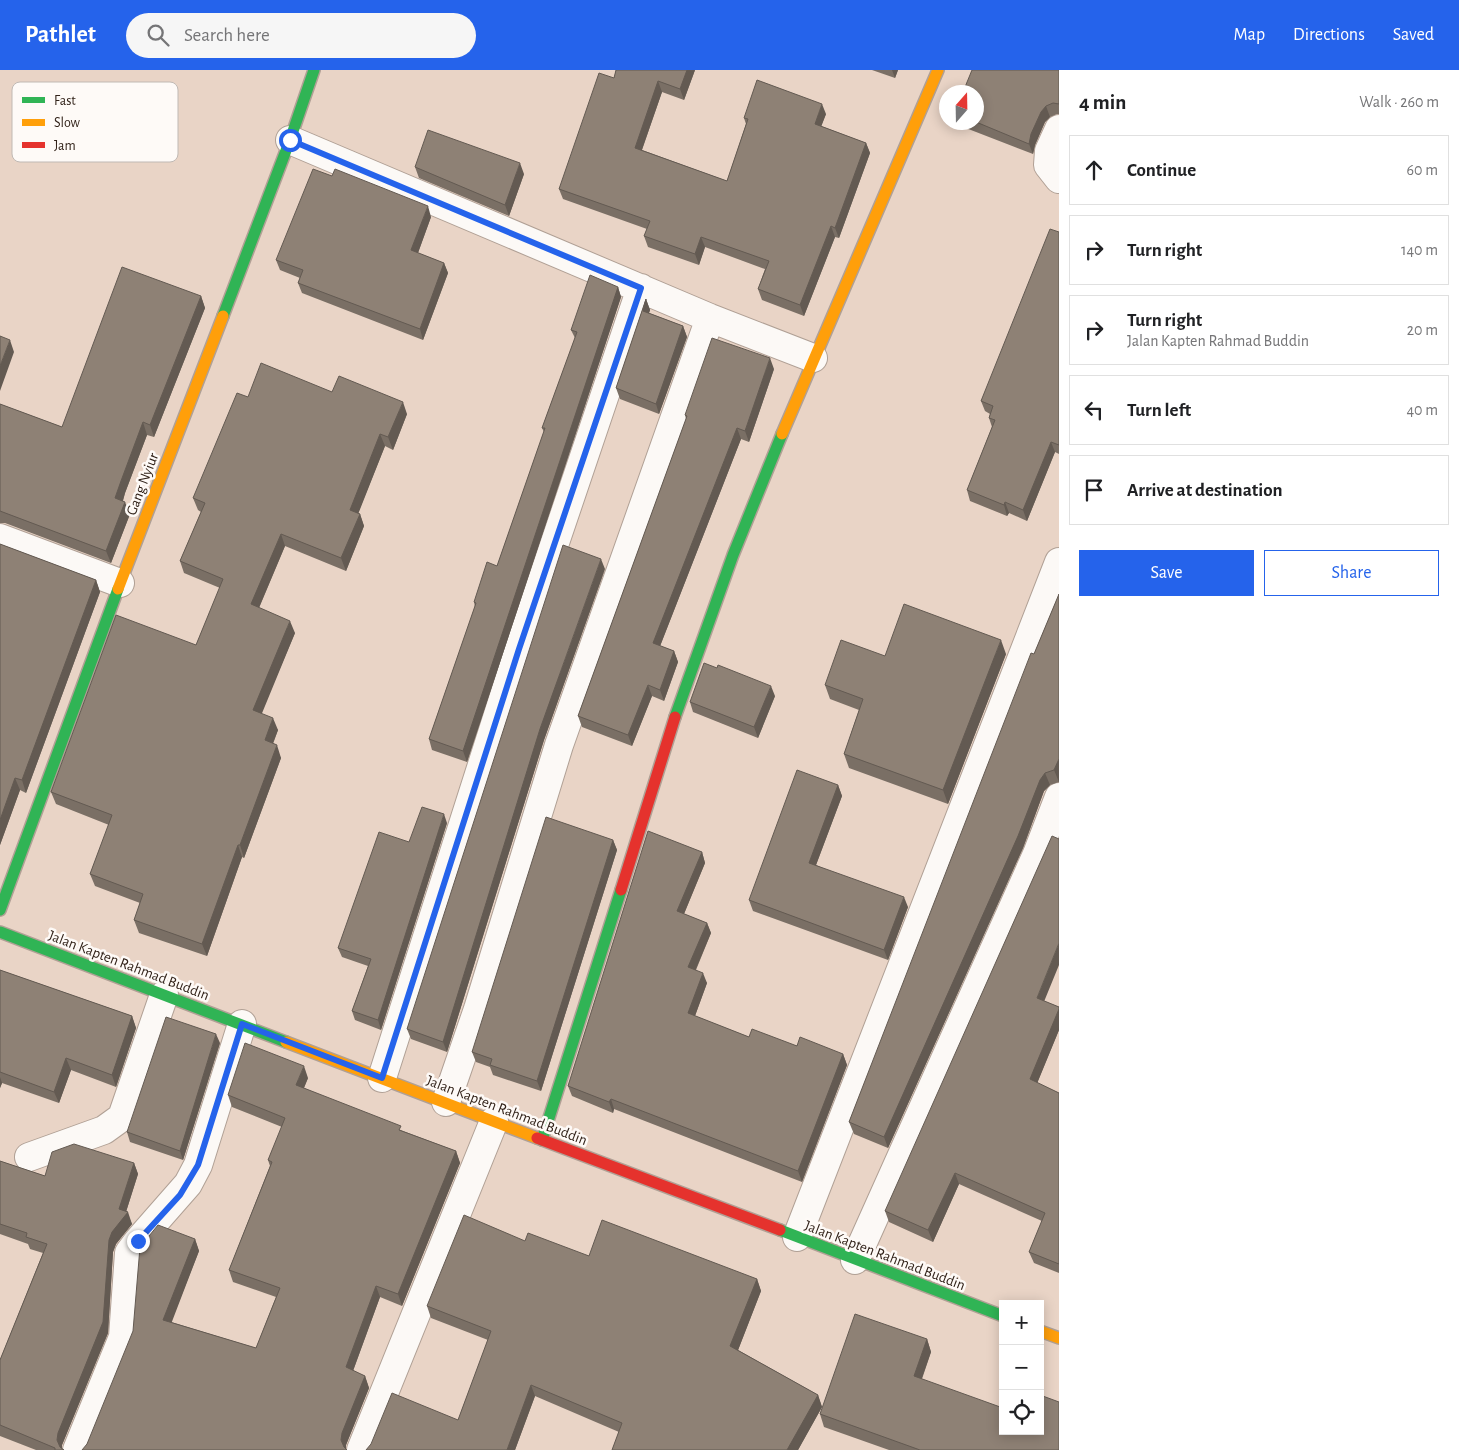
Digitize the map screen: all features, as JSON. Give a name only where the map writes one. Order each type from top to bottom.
[{"type":"street","name":"Gang Nyiur","points":[[0,910],[120,583],[290,140],[314,70]]},
{"type":"street","points":[[542,1140],[672,726],[733,555],[813,358],[938,70]]},
{"type":"street","points":[[1059,129],[1049,151],[1048,165],[1059,179]]},
{"type":"street","points":[[290,140],[710,318],[813,358]]},
{"type":"street","points":[[382,1078],[519,649],[641,288]]},
{"type":"street","points":[[446,1102],[478,1009],[482,990],[559,745],[710,318]]},
{"type":"street","points":[[0,538],[120,583]]},
{"type":"street","points":[[797,1237],[1059,562]]},
{"type":"street","points":[[855,1260],[1037,854],[1059,797]]},
{"type":"street","name":"Jalan Kapten Rahmad Buddin","points":[[0,932],[999,1314]]},
{"type":"street","points":[[29,1157],[104,1130],[122,1117],[164,995]]},
{"type":"street","points":[[77,1450],[124,1337],[130,1253],[138,1241],[180,1195],[198,1165],[242,1024]]},
{"type":"street","points":[[361,1450],[494,1121]]},
{"type":"street","points":[[1044,1332],[1059,1338]]},
{"type":"building","points":[[616,70],[687,70],[680,89],[658,81],[635,148],[727,181],[748,119],[744,118],[757,80],[822,104],[815,124],[866,143],[835,228],[831,226],[800,305],[758,289],[769,261],[701,237],[695,254],[644,236],[650,221],[559,189],[599,73],[614,78]]},
{"type":"building","points":[[972,70],[1059,70],[1059,104],[1053,103],[1046,106],[1041,112],[1031,134],[1029,144],[984,125],[984,85],[966,85]]},
{"type":"building","points":[[428,130],[520,163],[505,205],[415,167]]},
{"type":"building","points":[[313,169],[332,176],[335,169],[428,206],[411,250],[444,263],[420,329],[298,283],[303,270],[276,260]]},
{"type":"building","points":[[1050,229],[1059,232],[1059,445],[1051,442],[1023,510],[1005,502],[1004,505],[967,490],[995,420],[989,418],[993,406],[981,401]]},
{"type":"building","points":[[122,267],[201,296],[150,425],[143,422],[121,481],[115,498],[125,502],[106,551],[0,511],[0,404],[62,427]]},
{"type":"building","points":[[590,275],[618,287],[463,751],[429,739],[476,603],[474,602],[487,562],[497,566],[545,428],[542,428],[577,332],[571,330]]},
{"type":"building","points":[[646,299],[643,311],[683,326],[656,404],[616,388]]},
{"type":"building","points":[[0,336],[10,340],[0,366]]},
{"type":"building","points":[[712,338],[770,358],[745,431],[737,428],[653,643],[674,651],[660,690],[648,685],[628,735],[578,716],[687,416],[685,415]]},
{"type":"building","points":[[261,363],[332,392],[339,376],[403,402],[388,437],[380,434],[350,510],[360,514],[341,558],[281,534],[251,604],[290,621],[253,710],[273,718],[265,740],[277,745],[202,944],[134,920],[143,894],[90,874],[112,815],[51,792],[116,615],[196,645],[223,579],[180,561],[205,503],[193,498],[237,393],[248,397]]},
{"type":"building","points":[[0,544],[96,580],[22,780],[15,778],[0,820]]},
{"type":"building","points":[[563,545],[601,559],[540,729],[443,1042],[407,1029]]},
{"type":"building","points":[[1059,594],[1059,759],[1054,770],[1045,773],[1040,780],[1018,836],[884,1137],[849,1122],[1031,653],[1034,654]]},
{"type":"building","points":[[904,604],[1001,640],[943,790],[844,754],[863,699],[825,685],[841,640],[885,656]]},
{"type":"building","points":[[704,663],[717,668],[718,665],[771,686],[754,727],[690,702]]},
{"type":"building","points":[[797,770],[838,785],[809,863],[904,897],[884,950],[749,900]]},
{"type":"building","points":[[422,807],[444,814],[378,1020],[352,1011],[371,959],[338,948],[379,832],[409,842]]},
{"type":"building","points":[[546,817],[613,840],[537,1081],[490,1065],[492,1059],[472,1052]]},
{"type":"building","points":[[648,831],[702,852],[677,911],[707,923],[688,967],[703,973],[688,1013],[749,1037],[752,1029],[797,1046],[800,1037],[843,1054],[798,1171],[611,1099],[609,1102],[568,1086]]},
{"type":"building","points":[[1052,836],[1059,839],[1059,943],[1037,998],[1059,1007],[1059,1009],[1030,1079],[1059,1093],[1059,1264],[1029,1252],[1045,1213],[955,1173],[928,1230],[885,1211]]},
{"type":"building","points":[[0,970],[132,1016],[112,1075],[66,1058],[54,1092],[0,1072]]},
{"type":"building","points":[[166,1017],[216,1034],[180,1151],[127,1132]]},
{"type":"building","points":[[245,1043],[304,1066],[296,1085],[401,1126],[399,1130],[456,1151],[398,1294],[376,1286],[346,1367],[365,1376],[342,1433],[341,1440],[347,1450],[82,1450],[87,1444],[133,1331],[140,1247],[158,1225],[195,1239],[163,1320],[256,1348],[280,1288],[229,1270],[272,1162],[268,1160],[285,1118],[228,1095]]},
{"type":"building","points":[[74,1144],[134,1163],[119,1209],[128,1212],[112,1232],[109,1240],[103,1322],[58,1433],[57,1440],[60,1447],[64,1450],[55,1450],[55,1448],[0,1425],[0,1360],[47,1244],[26,1237],[27,1233],[0,1224],[0,1161],[45,1176],[52,1152]]},
{"type":"building","points":[[464,1215],[525,1241],[528,1233],[589,1256],[602,1220],[757,1279],[730,1346],[818,1395],[787,1450],[612,1450],[622,1423],[531,1385],[507,1450],[366,1450],[371,1444],[392,1393],[458,1420],[491,1331],[427,1306]]},
{"type":"building","points":[[855,1314],[927,1339],[914,1376],[999,1407],[999,1435],[1044,1435],[1044,1396],[1059,1402],[1059,1450],[920,1450],[820,1414]]},
{"type":"traffic: fast","points":[[223,316],[290,140],[314,70]]},
{"type":"traffic: fast","points":[[675,717],[733,555],[782,434]]},
{"type":"traffic: fast","points":[[0,910],[118,589]]},
{"type":"traffic: fast","points":[[542,1140],[621,890]]},
{"type":"traffic: fast","points":[[0,932],[286,1042]]},
{"type":"traffic: fast","points":[[780,1230],[999,1314]]},
{"type":"traffic: slow","points":[[782,434],[938,70]]},
{"type":"traffic: slow","points":[[118,589],[223,316]]},
{"type":"traffic: slow","points":[[286,1042],[537,1138]]},
{"type":"traffic: slow","points":[[1044,1332],[1059,1338]]},
{"type":"traffic: jam","points":[[621,890],[675,717]]},
{"type":"traffic: jam","points":[[537,1138],[780,1230]]},
{"type":"route","points":[[138,1241],[180,1195],[198,1165],[242,1024],[382,1078],[519,649],[641,288],[290,140]]}]
